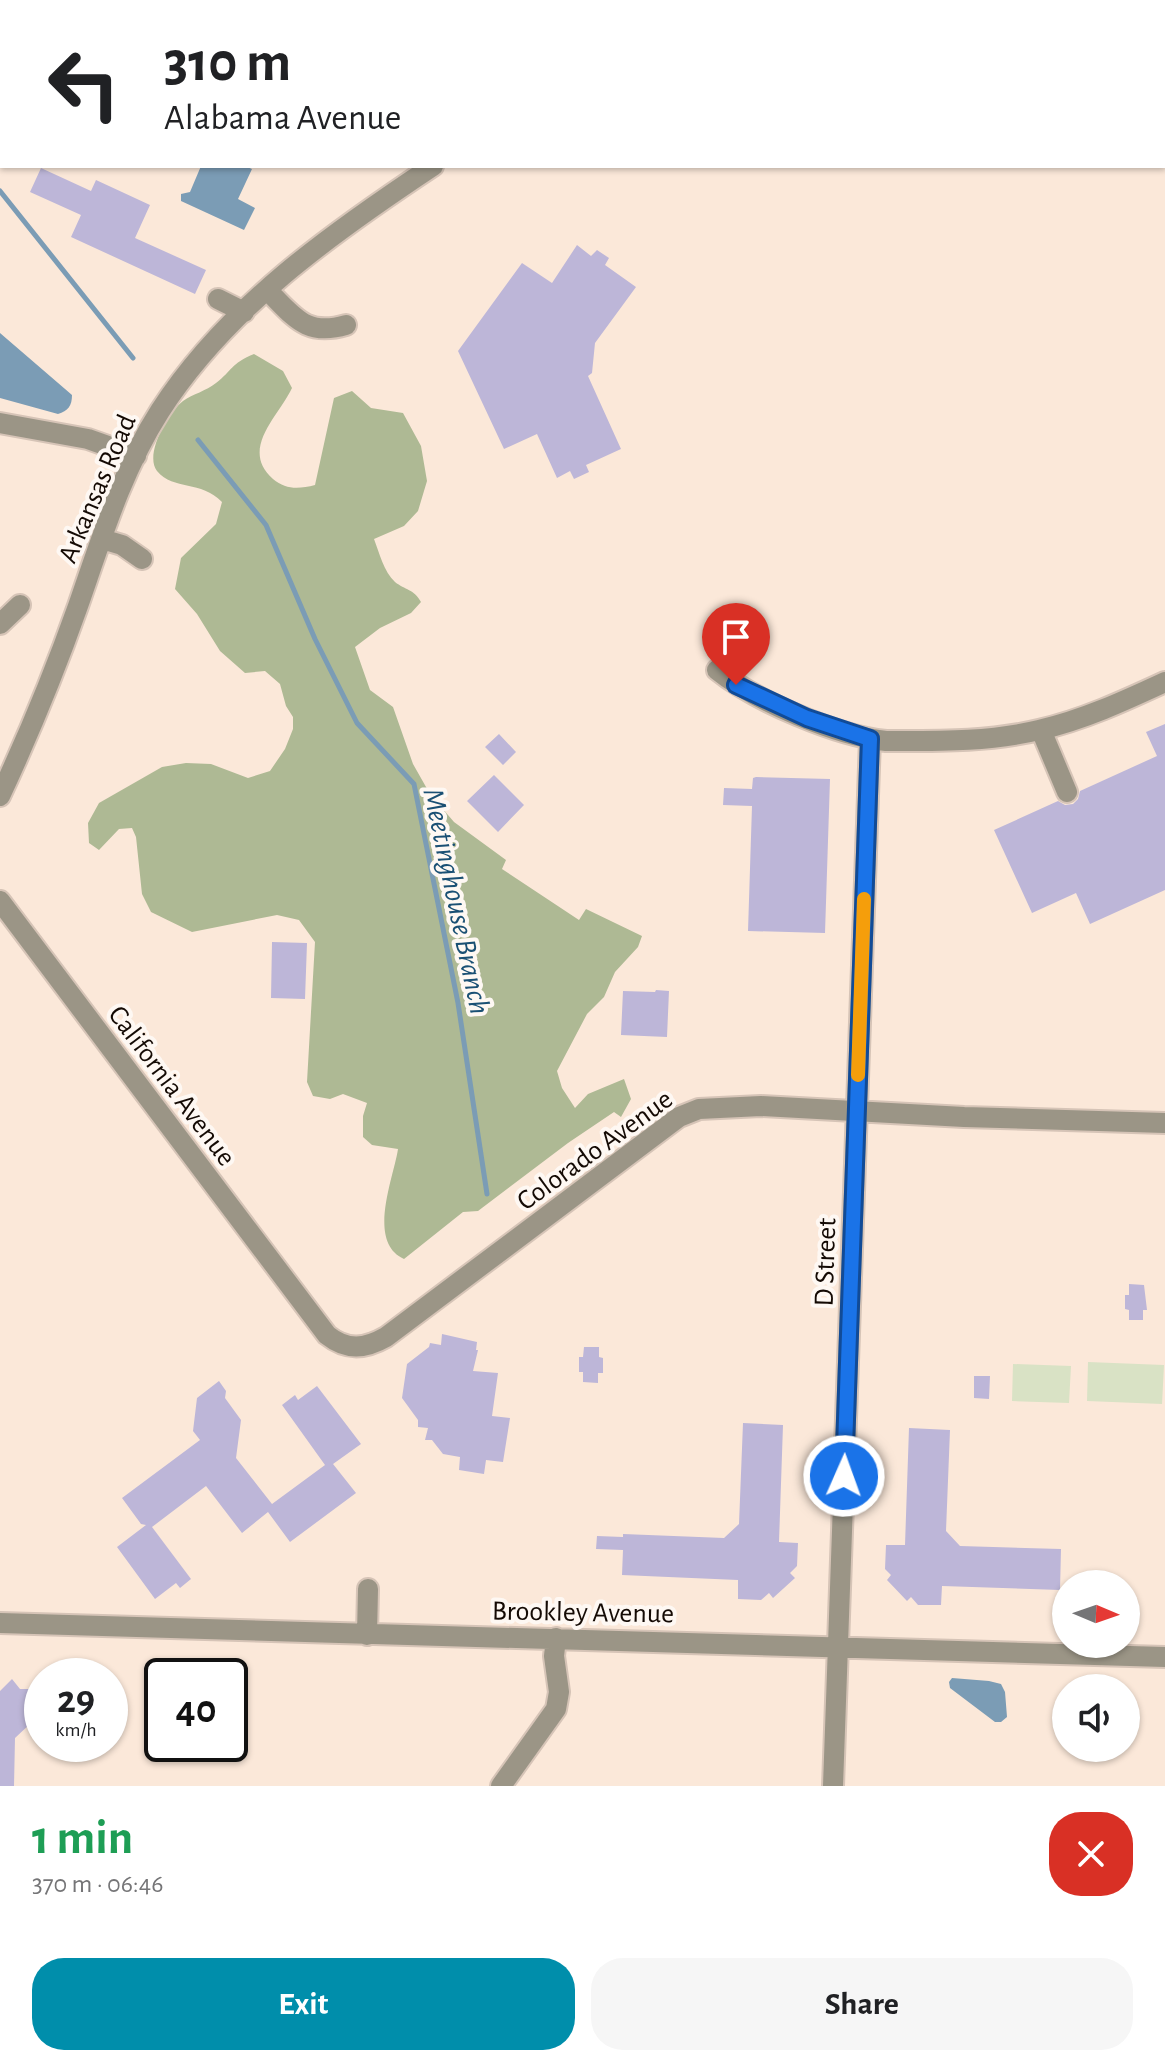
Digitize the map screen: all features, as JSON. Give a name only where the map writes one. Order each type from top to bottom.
[{"type":"street","name":"Arkansas Road","points":[[0,796],[5,778],[49,685],[136,456],[159,413],[175,390],[267,290],[315,249],[430,168]]},
{"type":"street","points":[[267,290],[304,326],[318,330],[346,325]]},
{"type":"street","points":[[218,299],[244,312]]},
{"type":"street","points":[[0,423],[88,439],[136,456]]},
{"type":"street","points":[[102,539],[122,545],[142,559]]},
{"type":"street","points":[[0,624],[20,605]]},
{"type":"street","points":[[717,670],[736,685],[807,718],[870,739],[974,739],[1041,730],[1100,712],[1165,682]]},
{"type":"street","points":[[1041,730],[1067,792]]},
{"type":"street","name":"D Street","points":[[833,1786],[870,739]]},
{"type":"street","name":"California Avenue","points":[[0,901],[302,1303]]},
{"type":"street","name":"Colorado Avenue","points":[[302,1303],[332,1339],[349,1347],[369,1346],[386,1337],[689,1112],[749,1106],[1165,1123]]},
{"type":"street","points":[[367,1635],[368,1589]]},
{"type":"street","name":"Brookley Avenue","points":[[0,1623],[837,1645],[1165,1657]]},
{"type":"street","points":[[501,1786],[556,1709],[559,1692],[554,1656],[556,1638]]},
{"type":"green space","points":[[254,354],[283,371],[292,388],[261,444],[260,456],[264,468],[278,483],[293,488],[315,485],[334,398],[352,391],[371,408],[403,413],[421,446],[427,481],[418,511],[404,526],[374,539],[391,578],[421,602],[411,613],[380,628],[355,647],[370,690],[393,707],[413,764],[430,794],[454,822],[506,860],[502,869],[579,920],[586,909],[642,936],[638,947],[615,972],[604,997],[587,1014],[557,1071],[562,1088],[575,1108],[588,1094],[624,1079],[631,1099],[621,1117],[614,1112],[478,1211],[463,1212],[404,1259],[393,1251],[386,1239],[384,1224],[398,1149],[372,1145],[363,1137],[363,1116],[367,1103],[343,1094],[330,1099],[313,1096],[307,1082],[315,942],[299,920],[277,915],[192,932],[151,912],[142,894],[136,837],[132,828],[119,829],[99,850],[89,843],[88,823],[99,803],[162,767],[186,763],[211,764],[248,778],[270,771],[285,749],[293,729],[293,717],[286,706],[280,684],[265,671],[245,673],[220,651],[197,614],[175,589],[181,558],[216,524],[222,502],[205,491],[164,477],[157,471],[153,455],[165,424],[177,407],[212,386],[236,364]]},
{"type":"green space","points":[[1088,1362],[1164,1365],[1162,1404],[1087,1401]]},
{"type":"green space","points":[[1013,1364],[1071,1366],[1069,1403],[1012,1401]]},
{"type":"water","points":[[200,168],[250,168],[252,169],[238,199],[255,208],[244,230],[181,201],[181,194],[190,192]]},
{"type":"water","points":[[0,333],[72,395],[67,410],[58,414],[0,398]]},
{"type":"water","points":[[952,1678],[1001,1684],[1005,1692],[1007,1717],[995,1722],[950,1688]]},
{"type":"building","points":[[41,168],[91,191],[96,180],[150,205],[135,238],[206,270],[195,294],[71,237],[81,215],[30,192]]},
{"type":"building","points":[[577,245],[591,256],[597,250],[609,258],[605,265],[636,287],[595,343],[592,373],[588,376],[621,449],[586,465],[589,472],[574,479],[570,471],[557,478],[537,434],[504,449],[458,351],[522,263],[552,283]]},
{"type":"building","points":[[1165,724],[1165,890],[1090,924],[1076,893],[1032,913],[994,830],[1058,801],[1065,805],[1073,804],[1080,791],[1157,756],[1146,732]]},
{"type":"building","points":[[499,734],[516,752],[503,765],[485,747]]},
{"type":"building","points":[[494,775],[524,805],[498,832],[467,801]]},
{"type":"building","points":[[753,778],[830,779],[825,933],[748,931],[752,806],[723,805],[724,788],[752,789]]},
{"type":"building","points":[[272,942],[307,943],[305,999],[271,998]]},
{"type":"building","points":[[623,991],[669,991],[667,1037],[621,1035]]},
{"type":"building","points":[[1129,1284],[1144,1285],[1147,1310],[1143,1310],[1143,1320],[1129,1320],[1125,1295],[1129,1295]]},
{"type":"building","points":[[442,1334],[477,1342],[473,1371],[498,1373],[492,1416],[510,1418],[503,1462],[486,1460],[484,1474],[459,1470],[460,1457],[443,1454],[432,1440],[425,1440],[428,1428],[418,1427],[418,1420],[402,1398],[407,1364],[430,1343],[441,1345]]},
{"type":"building","points":[[584,1347],[599,1347],[603,1373],[598,1373],[598,1383],[583,1382],[583,1372],[579,1372],[579,1357],[583,1357]]},
{"type":"building","points":[[974,1376],[990,1376],[989,1399],[974,1398]]},
{"type":"building","points":[[219,1381],[226,1391],[225,1398],[241,1420],[236,1458],[272,1504],[325,1465],[282,1405],[295,1395],[298,1400],[317,1386],[361,1444],[333,1464],[356,1493],[290,1542],[268,1512],[242,1533],[206,1486],[152,1527],[191,1579],[180,1588],[176,1583],[155,1599],[117,1547],[146,1525],[141,1524],[122,1498],[200,1440],[193,1431],[197,1398]]},
{"type":"building","points":[[743,1423],[783,1425],[779,1542],[798,1543],[797,1566],[790,1573],[795,1578],[773,1598],[769,1593],[761,1600],[738,1599],[738,1580],[622,1575],[623,1550],[596,1549],[597,1536],[623,1537],[623,1534],[724,1538],[739,1524]]},
{"type":"building","points":[[909,1428],[950,1430],[946,1531],[960,1546],[1061,1549],[1060,1570],[1052,1570],[1052,1590],[942,1586],[941,1605],[918,1605],[911,1597],[907,1601],[887,1580],[891,1575],[885,1569],[886,1545],[905,1545]]},
{"type":"building","points":[[12,1679],[20,1689],[24,1689],[24,1730],[15,1738],[14,1786],[0,1786],[0,1691]]},
{"type":"waterway","name":"Meetinghouse Branch","points":[[0,191],[133,358]]},
{"type":"waterway","name":"Meetinghouse Branch","points":[[198,440],[266,525],[315,639],[357,723],[414,784],[458,1003],[487,1194]]},
{"type":"slow traffic","points":[[858,1075],[864,899]]},
{"type":"route","points":[[736,685],[807,718],[870,739],[844,1476]]}]
